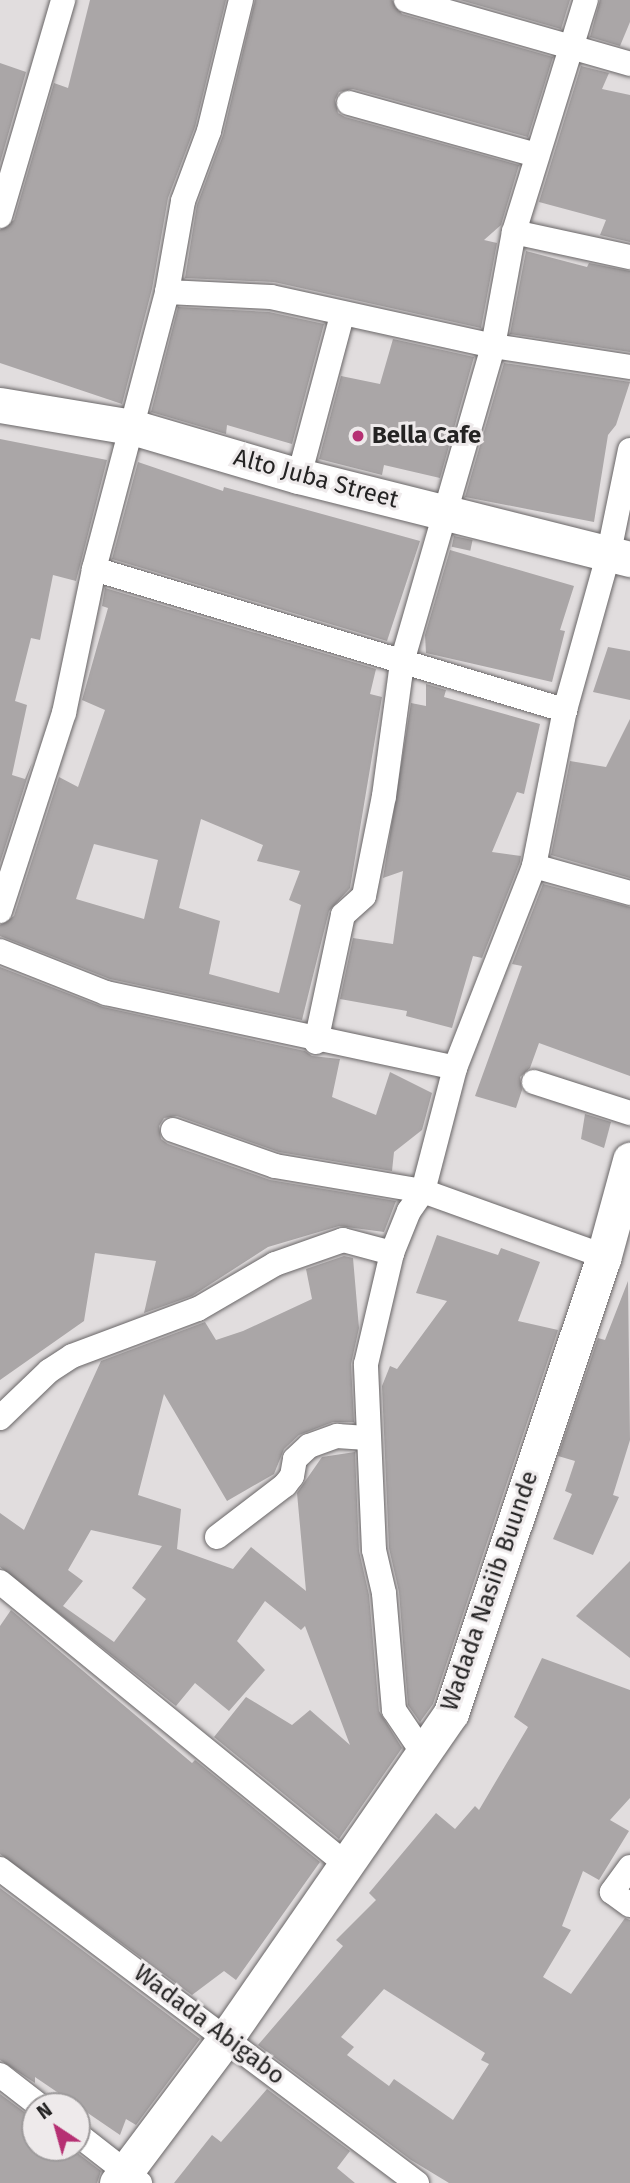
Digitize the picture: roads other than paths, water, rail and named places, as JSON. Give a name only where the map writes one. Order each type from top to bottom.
[{"type":"street","points":[[0,216],[63,0]]},
{"type":"street","points":[[0,911],[64,713],[94,569],[167,292],[183,201],[209,131],[241,0]]},
{"type":"street","points":[[316,1042],[343,915],[364,896],[384,796],[402,663],[493,346],[514,232],[575,45],[586,0]]},
{"type":"street","points":[[419,2],[575,45],[630,64]]},
{"type":"street","points":[[349,103],[537,155]]},
{"type":"street","points":[[514,232],[630,257]]},
{"type":"street","points":[[167,292],[271,298],[493,346],[630,367]]},
{"type":"street","points":[[299,476],[342,315]]},
{"type":"street","name":"Alto Juba Street","points":[[0,405],[132,427],[299,476],[620,556]]},
{"type":"street","points":[[423,1752],[394,1710],[384,1592],[374,1550],[367,1438],[366,1364],[392,1253],[409,1211],[424,1191],[455,1068],[534,866],[565,710],[620,556],[630,450]]},
{"type":"street","points":[[94,569],[565,710]]},
{"type":"street","points":[[534,866],[630,893]]},
{"type":"street","points":[[0,952],[106,993],[316,1042],[455,1068]]},
{"type":"street","points":[[534,1082],[630,1113]]},
{"type":"street","points":[[173,1130],[275,1166],[424,1191],[604,1256]]},
{"type":"street","name":"Wadada Nasiib Buunde","points":[[127,2179],[348,1866],[451,1713],[604,1256],[630,1160]]},
{"type":"street","points":[[0,1418],[72,1356],[198,1309],[275,1264],[343,1240],[392,1253]]},
{"type":"street","points":[[217,1537],[285,1485],[292,1476],[295,1459],[309,1446],[337,1436],[367,1438]]},
{"type":"street","points":[[0,1583],[348,1866]]},
{"type":"street","points":[[630,1867],[612,1892],[630,1905]]},
{"type":"street","name":"Wadada Abigabo","points":[[0,1869],[417,2183]]},
{"type":"street","points":[[0,2075],[22,2092]]},
{"type":"street","points":[[91,2147],[127,2179]]},
{"type":"place","name":"Bella Cafe","points":[[358,436]]}]
